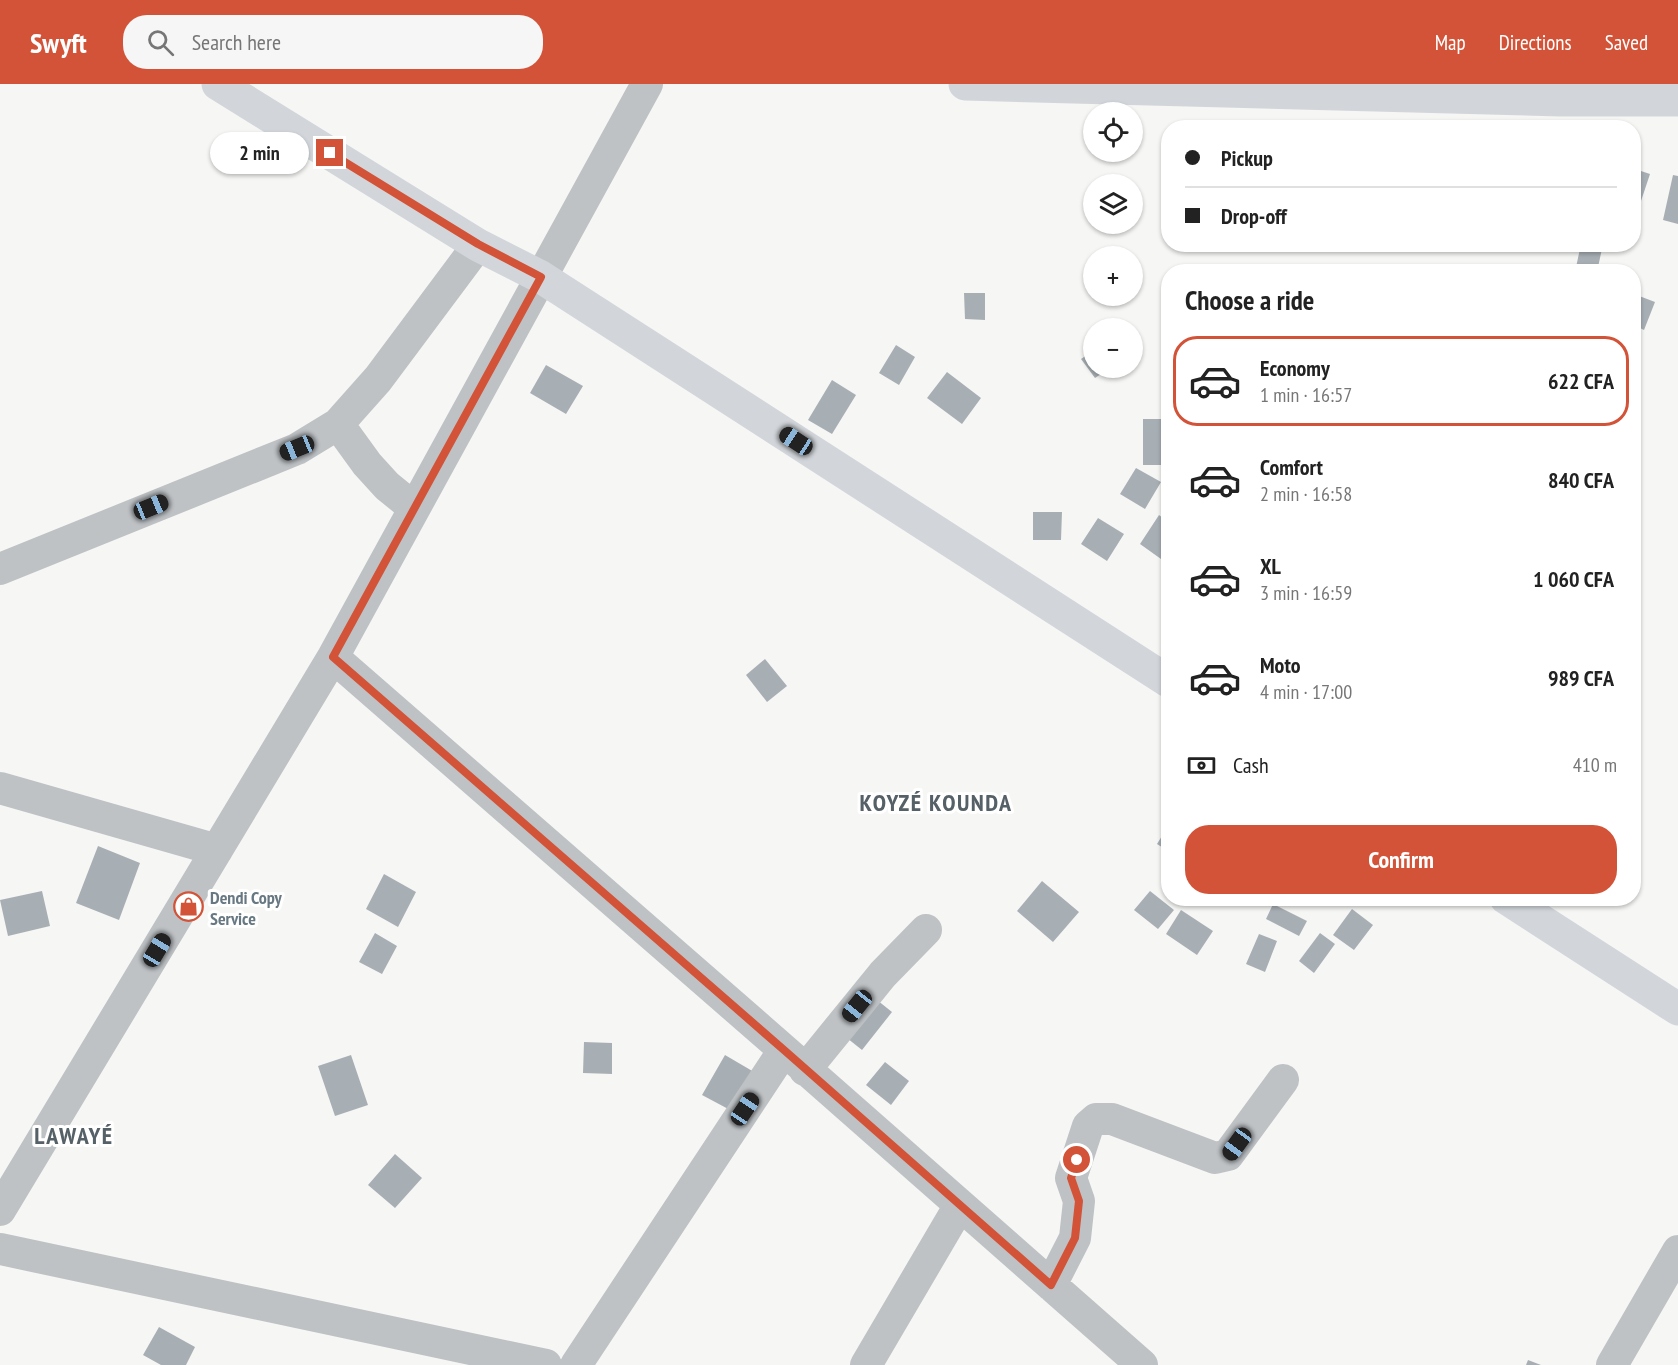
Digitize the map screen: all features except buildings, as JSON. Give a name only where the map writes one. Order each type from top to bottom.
[{"type":"street","points":[[218,84],[478,244],[541,277],[1161,676]]},
{"type":"street","points":[[0,1210],[333,657],[646,84]]},
{"type":"street","points":[[965,84],[1560,92],[1678,100]]},
{"type":"street","points":[[0,569],[297,448],[338,424],[378,379],[478,244]]},
{"type":"street","points":[[338,424],[367,464],[387,486],[414,508]]},
{"type":"street","points":[[333,657],[1142,1365]]},
{"type":"street","points":[[0,788],[217,850]]},
{"type":"street","points":[[1518,906],[1678,1009]]},
{"type":"street","points":[[576,1365],[795,1060],[926,930]]},
{"type":"street","points":[[1051,1285],[1075,1238],[1079,1201],[1071,1178],[1088,1126],[1096,1119],[1112,1119],[1215,1158],[1228,1155],[1283,1080]]},
{"type":"street","points":[[866,1365],[960,1205]]},
{"type":"street","points":[[0,1249],[546,1365]]},
{"type":"street","points":[[1612,1365],[1678,1251]]},
{"type":"place","name":"Dendi Copy Service","points":[[189,907]]},
{"type":"district","name":"KOYZÉ KOUNDA","points":[[936,802]]},
{"type":"district","name":"LAWAYÉ","points":[[74,1135]]},
{"type":"route","points":[[330,153],[478,244],[541,277],[333,657],[1051,1285],[1075,1238],[1079,1201],[1071,1178],[1077,1160]]}]
